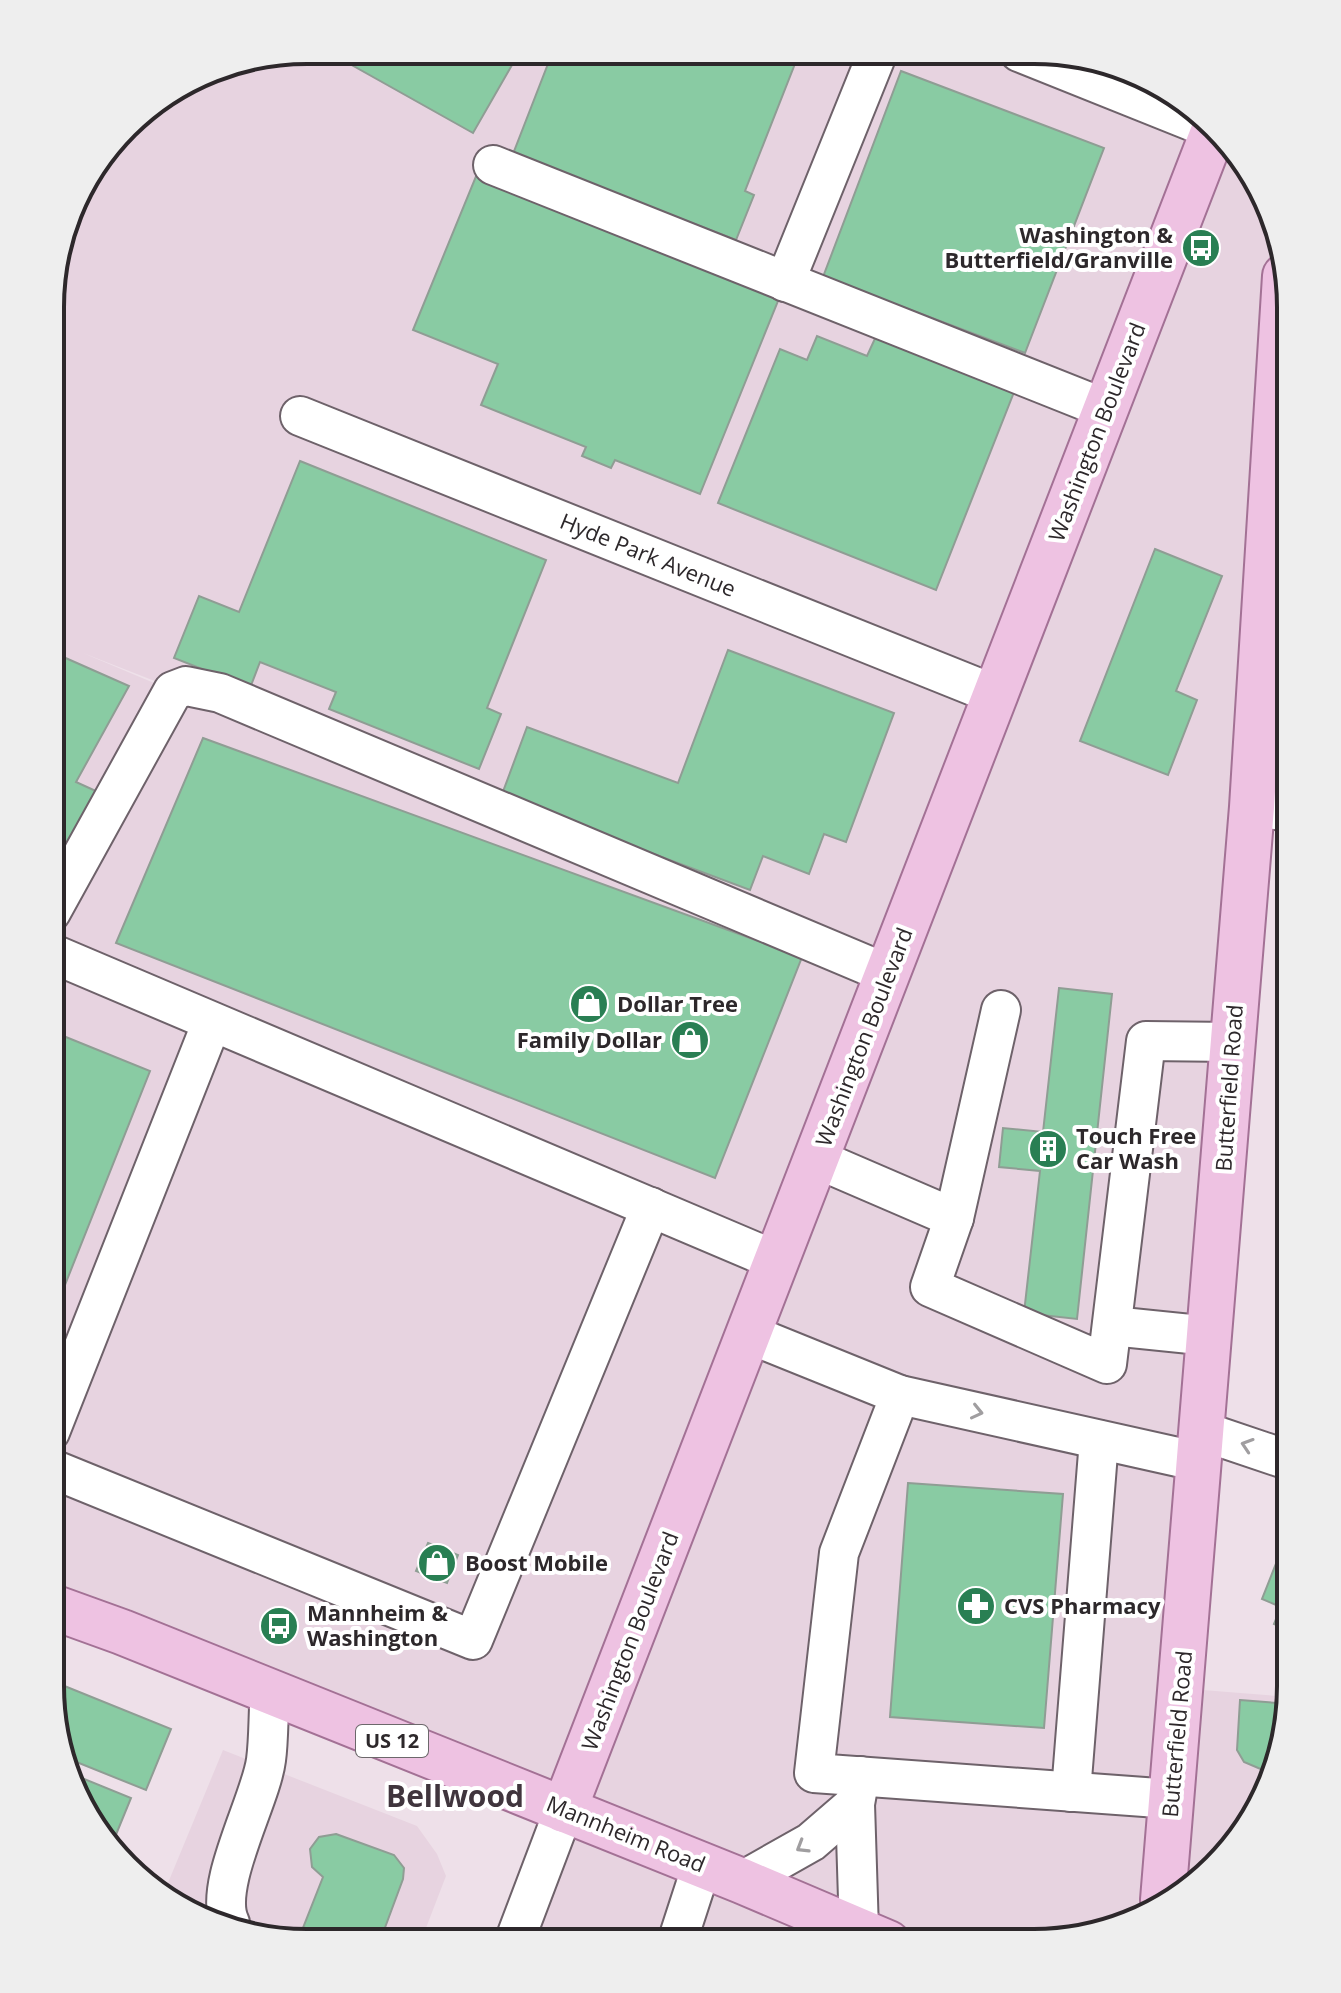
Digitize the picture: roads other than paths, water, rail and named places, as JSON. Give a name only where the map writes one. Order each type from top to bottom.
[{"type":"main road","name":"Washington Boulevard","points":[[564,1810],[1208,137]]},
{"type":"main road","name":"Butterfield Road","points":[[1164,1891],[1233,1042],[1271,809],[1277,588]]},
{"type":"main road","name":"Mannheim Road","points":[[64,1611],[742,1881],[839,1929]]},
{"type":"street","points":[[785,282],[873,64]]},
{"type":"street","points":[[1051,65],[1191,122]]},
{"type":"street","points":[[493,165],[1106,409]]},
{"type":"street","name":"Hyde Park Avenue","points":[[300,416],[996,695]]},
{"type":"street","points":[[64,888],[173,691],[186,686],[220,693],[888,974]]},
{"type":"street","points":[[64,959],[777,1261]]},
{"type":"street","points":[[1001,1010],[954,1218],[930,1287],[1107,1364],[1146,1041],[1233,1042]]},
{"type":"street","points":[[64,1397],[212,1022]]},
{"type":"street","points":[[817,1159],[954,1218]]},
{"type":"street","points":[[64,1474],[473,1640],[651,1207]]},
{"type":"street","points":[[1112,1326],[1210,1336]]},
{"type":"street","points":[[749,1334],[900,1395],[1099,1440],[1201,1446],[1276,1459]]},
{"type":"street","points":[[900,1395],[839,1553],[814,1773],[858,1790],[1071,1792],[1172,1799]]},
{"type":"street","points":[[1071,1792],[1099,1440]]},
{"type":"street","points":[[227,1915],[231,1868],[266,1763],[270,1691]]},
{"type":"street","points":[[742,1881],[811,1842],[858,1790]]},
{"type":"street","points":[[847,1929],[858,1790]]},
{"type":"street","name":"Washington Boulevard","points":[[519,1929],[564,1810]]},
{"type":"street","points":[[681,1929],[702,1865]]},
{"type":"place","name":"Washington & Butterfield/Granville","points":[[1201,248]]},
{"type":"place","name":"Dollar Tree","points":[[589,1004]]},
{"type":"place","name":"Family Dollar","points":[[690,1040]]},
{"type":"place","name":"Touch Free Car Wash","points":[[1048,1149]]},
{"type":"place","name":"Boost Mobile","points":[[437,1563]]},
{"type":"place","name":"CVS Pharmacy","points":[[976,1606]]},
{"type":"place","name":"Mannheim & Washington","points":[[279,1626]]},
{"type":"district","name":"Bellwood","points":[[455,1797]]}]
